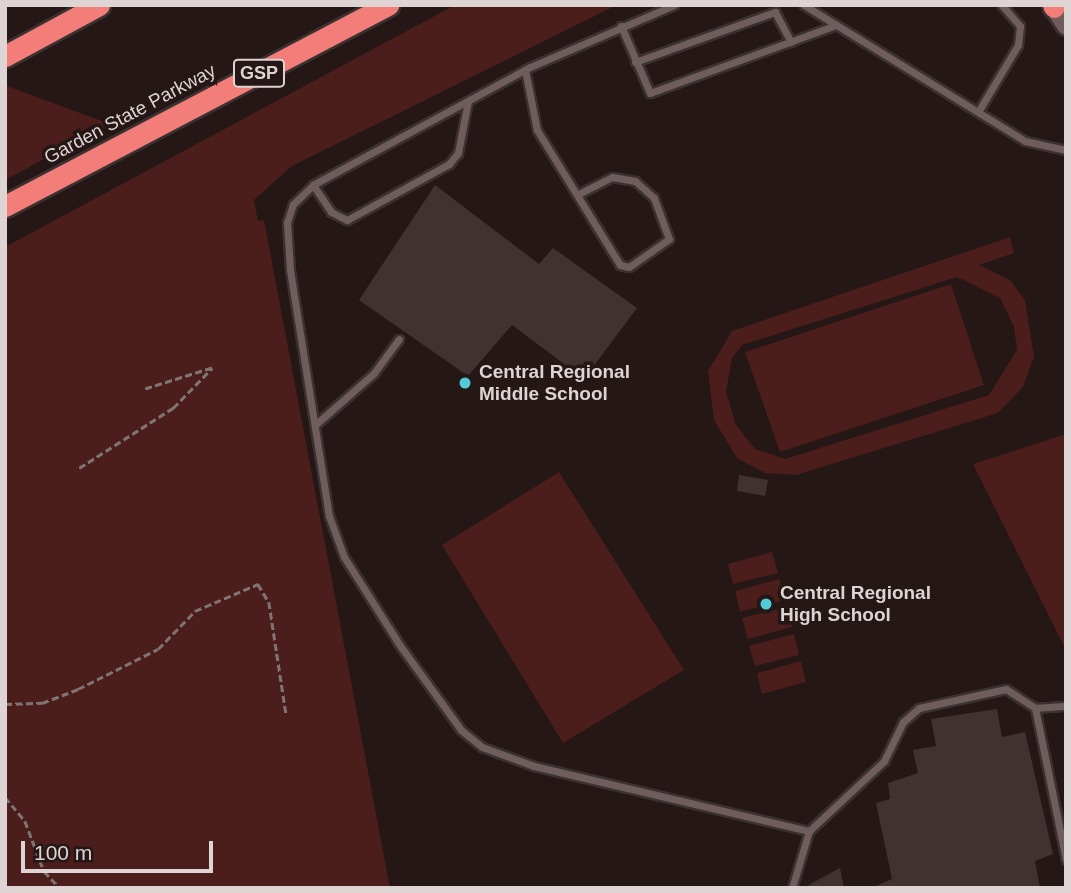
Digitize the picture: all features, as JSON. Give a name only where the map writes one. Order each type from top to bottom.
[{"type":"highway","points":[[5,55],[99,5]]},
{"type":"highway","name":"Garden State Parkway","points":[[5,206],[388,5]]},
{"type":"lane","points":[[674,5],[525,70],[313,185],[293,204],[287,222],[329,516],[344,557],[461,730],[482,747],[534,766],[809,831]]},
{"type":"lane","points":[[804,5],[1040,149],[1066,150]]},
{"type":"lane","points":[[978,112],[1018,45],[1020,26],[1002,5]]},
{"type":"lane","points":[[635,62],[775,12],[791,42]]},
{"type":"lane","points":[[621,26],[635,62],[653,93],[836,25]]},
{"type":"lane","points":[[525,70],[537,130],[620,265],[629,267],[669,239],[662,212],[635,181],[612,177],[577,195]]},
{"type":"lane","points":[[313,185],[339,219],[392,195],[454,160],[468,101]]},
{"type":"lane","points":[[315,425],[367,380],[399,340]]},
{"type":"lane","points":[[792,888],[809,831],[884,761],[903,722],[919,708],[1006,690],[1035,708],[1066,706]]},
{"type":"lane","points":[[1035,708],[1066,860]]},
{"type":"path","points":[[79,468],[173,408],[212,368],[145,389]]},
{"type":"path","points":[[5,704],[42,703],[78,689],[158,649],[195,611],[258,584],[269,602],[286,713]]},
{"type":"path","points":[[5,797],[25,821],[44,871],[60,888]]},
{"type":"shaded area","points":[[455,5],[617,5],[292,166],[254,200],[258,221],[264,220],[390,888],[5,888],[5,247]]},
{"type":"shaded area","points":[[7,86],[110,124],[5,180]]},
{"type":"shaded area","points":[[1010,237],[1014,253],[979,265],[1010,280],[1025,300],[1034,357],[1023,387],[998,413],[796,475],[765,473],[737,458],[714,420],[708,371],[732,331]],"holes":[[[957,277],[1000,298],[1014,327],[1017,350],[989,395],[785,459],[755,449],[736,425],[726,392],[732,358],[742,345]]]},
{"type":"shaded area","points":[[951,284],[984,385],[780,452],[745,352]]},
{"type":"shaded area","points":[[1066,434],[1066,650],[973,464]]},
{"type":"shaded area","points":[[559,472],[684,670],[563,743],[442,545]]},
{"type":"shaded area","points":[[772,552],[778,573],[733,584],[728,564]]},
{"type":"shaded area","points":[[779,579],[785,600],[740,612],[735,591]]},
{"type":"shaded area","points":[[787,607],[792,627],[748,639],[742,618]]},
{"type":"shaded area","points":[[794,634],[799,655],[755,666],[749,646]]},
{"type":"shaded area","points":[[801,661],[806,682],[762,694],[757,673]]},
{"type":"building","points":[[435,185],[539,264],[553,248],[637,308],[584,379],[512,325],[468,376],[359,300]]},
{"type":"building","points":[[739,475],[768,480],[765,496],[737,491]]},
{"type":"building","points":[[997,709],[1002,737],[1025,732],[1053,854],[1035,861],[1040,888],[872,888],[892,879],[876,803],[890,799],[888,783],[918,773],[913,750],[936,746],[931,719]]},
{"type":"building","points":[[840,868],[844,888],[803,888]]},
{"type":"place","name":"Central Regional Middle School","points":[[465,383]]},
{"type":"place","name":"Central Regional High School","points":[[766,604]]}]
